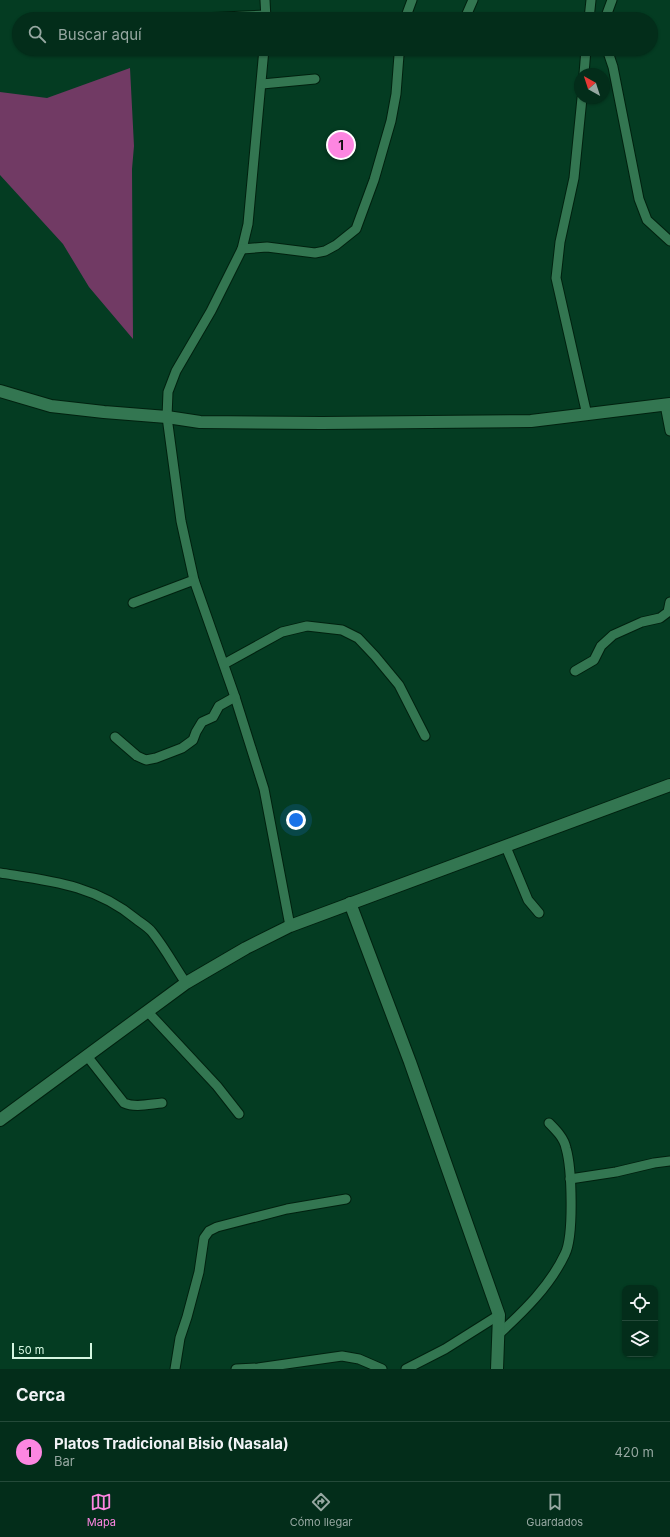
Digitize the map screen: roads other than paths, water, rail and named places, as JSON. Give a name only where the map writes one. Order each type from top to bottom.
[{"type":"street","points":[[265,0],[266,12]]},
{"type":"street","points":[[408,12],[412,0]]},
{"type":"street","points":[[468,12],[473,0]]},
{"type":"street","points":[[590,12],[591,0]]},
{"type":"street","points":[[608,12],[612,0]]},
{"type":"street","points":[[264,56],[248,224],[242,249],[211,311],[176,371],[168,392],[167,417],[181,521],[194,580],[224,664],[264,789],[290,926]]},
{"type":"street","points":[[242,249],[267,247],[315,253],[324,251],[336,245],[356,229],[374,180],[391,121],[396,94],[398,56]]},
{"type":"street","points":[[584,68],[585,56]]},
{"type":"street","points":[[609,56],[639,199],[647,220],[670,241]]},
{"type":"street","points":[[262,84],[315,79]]},
{"type":"street","points":[[581,104],[574,178],[560,242],[556,278],[587,415]]},
{"type":"street","points":[[0,391],[51,406],[167,417],[200,422],[322,423],[531,421],[668,405],[670,431]]},
{"type":"street","points":[[133,603],[194,580]]},
{"type":"street","points":[[575,672],[594,660],[601,646],[613,635],[642,622],[660,618],[668,612],[670,602]]},
{"type":"street","points":[[224,664],[282,632],[307,626],[342,630],[358,638],[399,685],[425,736]]},
{"type":"street","points":[[115,737],[137,756],[146,760],[156,758],[182,748],[193,740],[202,722],[213,717],[219,706],[235,697]]},
{"type":"street","points":[[0,1120],[186,983],[246,948],[290,926],[670,786]]},
{"type":"street","points":[[506,847],[528,900],[538,913]]},
{"type":"street","points":[[0,873],[81,888],[104,898],[129,913],[152,932],[186,983]]},
{"type":"street","points":[[350,903],[410,1062],[499,1316],[497,1369]]},
{"type":"street","points":[[148,1012],[217,1086],[239,1114]]},
{"type":"street","points":[[87,1056],[124,1103],[134,1106],[162,1104]]},
{"type":"street","points":[[498,1334],[525,1310],[539,1294],[565,1254],[569,1238],[570,1179],[566,1148],[562,1139],[550,1123]]},
{"type":"street","points":[[570,1179],[616,1172],[654,1163],[670,1161]]},
{"type":"street","points":[[175,1369],[180,1338],[199,1272],[204,1238],[209,1231],[217,1227],[287,1209],[346,1199]]},
{"type":"street","points":[[406,1369],[445,1349],[499,1316]]},
{"type":"street","points":[[236,1369],[258,1368],[342,1356],[359,1359],[382,1369]]},
{"type":"place","name":"Platos Tradicional Bisio (Nasala)","points":[[341,145]]}]
